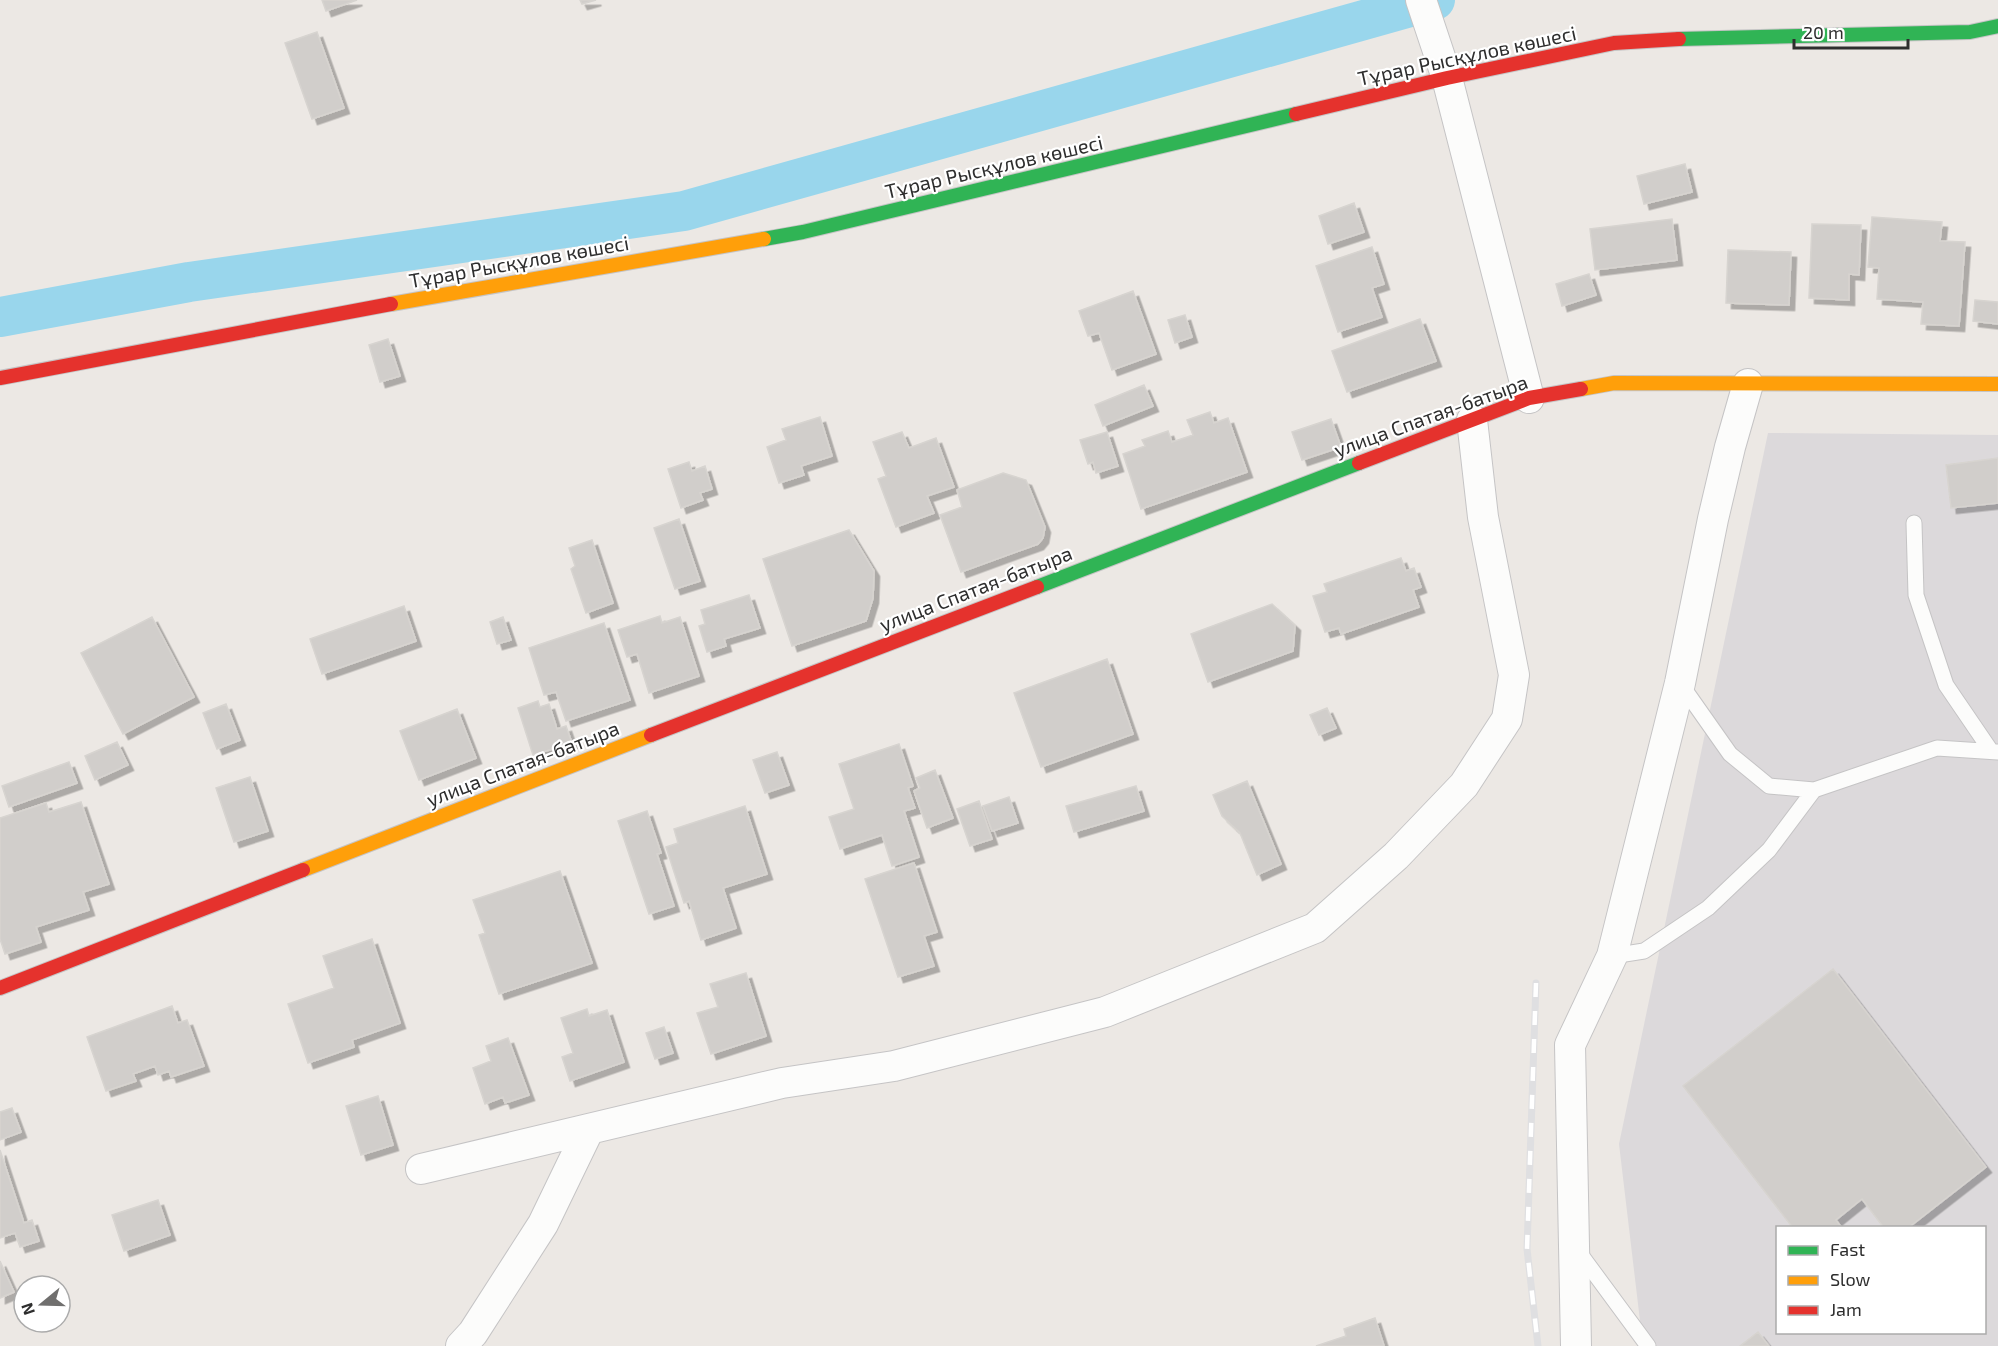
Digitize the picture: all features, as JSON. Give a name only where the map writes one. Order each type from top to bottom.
[{"type":"street","points":[[1421,0],[1444,67],[1529,398]]},
{"type":"street","name":"Тұрар Рысқұлов көшесі","points":[[0,378],[430,297],[803,232],[1444,67],[1614,44],[1723,37],[1970,32],[1998,26]]},
{"type":"street","name":"улица Спатая-батыра","points":[[0,988],[536,779],[1529,398],[1614,383],[1998,384]]},
{"type":"street","points":[[1576,1346],[1570,1045],[1612,956],[1680,683],[1718,498],[1748,384]]},
{"type":"street","points":[[421,1169],[782,1083],[894,1066],[1105,1012],[1315,928],[1396,856],[1464,785],[1507,719],[1514,675],[1483,517],[1472,420]]},
{"type":"street","points":[[461,1346],[472,1333],[543,1224],[589,1129]]},
{"type":"lane","points":[[1914,523],[1916,595],[1946,685],[1994,751]]},
{"type":"lane","points":[[1680,683],[1730,754],[1769,786],[1814,790],[1937,748],[1994,751]]},
{"type":"lane","points":[[1612,956],[1644,951],[1708,908],[1769,850],[1814,790]]},
{"type":"lane","points":[[1575,1246],[1648,1346]]},
{"type":"shaded area","points":[[1768,433],[1998,435],[1998,1346],[1643,1346],[1619,1144]]},
{"type":"building","points":[[322,0],[357,0],[326,11]]},
{"type":"building","points":[[580,0],[596,0],[582,4]]},
{"type":"building","points":[[317,32],[344,108],[312,119],[285,43]]},
{"type":"building","points":[[1685,164],[1692,192],[1644,204],[1637,176]]},
{"type":"building","points":[[1354,203],[1364,232],[1328,244],[1319,216]]},
{"type":"building","points":[[1872,217],[1942,222],[1940,241],[1965,242],[1959,326],[1921,324],[1923,302],[1877,299],[1879,268],[1868,267]]},
{"type":"building","points":[[1672,219],[1677,260],[1595,270],[1590,229]]},
{"type":"building","points":[[1812,224],[1861,225],[1859,275],[1849,274],[1849,300],[1809,298]]},
{"type":"building","points":[[1372,247],[1384,284],[1372,288],[1382,317],[1338,332],[1316,266]]},
{"type":"building","points":[[1728,250],[1791,252],[1789,305],[1726,303]]},
{"type":"building","points":[[1589,274],[1596,295],[1562,306],[1556,284]]},
{"type":"building","points":[[1133,291],[1156,354],[1112,370],[1099,333],[1088,336],[1079,311]]},
{"type":"building","points":[[1975,300],[1998,302],[1998,324],[1973,321]]},
{"type":"building","points":[[1185,315],[1192,337],[1175,343],[1168,320]]},
{"type":"building","points":[[1420,319],[1436,361],[1347,392],[1332,351]]},
{"type":"building","points":[[388,339],[400,376],[380,382],[369,345]]},
{"type":"building","points":[[1144,385],[1153,406],[1103,426],[1095,405]]},
{"type":"building","points":[[1210,412],[1214,423],[1228,418],[1247,472],[1141,509],[1123,454],[1145,446],[1142,440],[1168,431],[1172,442],[1193,435],[1187,420]]},
{"type":"building","points":[[820,417],[832,456],[801,466],[804,475],[779,483],[767,447],[786,440],[782,429]]},
{"type":"building","points":[[1331,419],[1341,447],[1302,460],[1292,432]]},
{"type":"building","points":[[902,432],[909,448],[936,438],[954,487],[927,496],[934,513],[896,527],[878,479],[886,476],[873,442]]},
{"type":"building","points":[[1107,432],[1118,466],[1096,473],[1093,462],[1088,464],[1080,440]]},
{"type":"building","points":[[1998,458],[1998,503],[1951,508],[1946,465]]},
{"type":"building","points":[[689,462],[692,471],[705,466],[712,489],[700,493],[703,500],[681,508],[668,469]]},
{"type":"building","points":[[1003,473],[1026,480],[1045,527],[1043,538],[1038,544],[961,572],[940,515],[962,507],[957,490]]},
{"type":"building","points":[[679,519],[700,581],[675,589],[654,528]]},
{"type":"building","points":[[849,530],[874,571],[873,598],[866,621],[792,646],[763,559]]},
{"type":"building","points":[[592,540],[613,603],[586,613],[571,569],[575,566],[569,548]]},
{"type":"building","points":[[1401,558],[1406,571],[1414,568],[1421,587],[1413,590],[1419,607],[1341,634],[1339,628],[1325,632],[1313,596],[1327,592],[1324,584]]},
{"type":"building","points":[[749,595],[760,628],[724,639],[726,646],[707,652],[699,626],[705,624],[701,610]]},
{"type":"building","points":[[1272,604],[1295,625],[1293,651],[1208,682],[1191,634]]},
{"type":"building","points":[[404,606],[416,641],[322,674],[310,639]]},
{"type":"building","points":[[660,616],[662,623],[680,617],[699,676],[649,693],[637,654],[627,657],[618,630]]},
{"type":"building","points":[[152,617],[194,697],[123,734],[81,653]]},
{"type":"building","points":[[503,617],[511,640],[497,644],[490,622]]},
{"type":"building","points":[[604,623],[630,700],[566,721],[556,692],[544,695],[529,648]]},
{"type":"building","points":[[1107,659],[1133,734],[1041,767],[1014,693]]},
{"type":"building","points":[[538,701],[540,707],[549,704],[557,729],[566,726],[572,743],[533,755],[518,708]]},
{"type":"building","points":[[226,704],[240,740],[217,749],[203,713]]},
{"type":"building","points":[[1327,708],[1336,728],[1319,735],[1310,715]]},
{"type":"building","points":[[457,709],[476,758],[419,780],[400,731]]},
{"type":"building","points":[[117,742],[128,765],[95,780],[85,756]]},
{"type":"building","points":[[899,744],[913,786],[908,788],[915,808],[904,811],[919,857],[892,866],[882,835],[840,849],[829,817],[854,809],[839,764]]},
{"type":"building","points":[[777,752],[789,785],[765,793],[753,760]]},
{"type":"building","points":[[69,762],[77,783],[9,807],[2,786]]},
{"type":"building","points":[[935,770],[953,818],[927,828],[914,791],[920,788],[916,778]]},
{"type":"building","points":[[250,777],[268,831],[234,842],[216,788]]},
{"type":"building","points":[[1247,781],[1281,864],[1257,875],[1240,833],[1222,816],[1213,795]]},
{"type":"building","points":[[1136,786],[1144,811],[1074,832],[1066,806]]},
{"type":"building","points":[[1009,797],[1018,823],[992,831],[983,806]]},
{"type":"building","points":[[979,801],[992,839],[970,846],[957,809]]},
{"type":"building","points":[[81,802],[109,884],[83,892],[89,910],[36,927],[41,942],[5,954],[0,939],[0,818],[46,803],[49,812]]},
{"type":"building","points":[[745,806],[767,874],[723,888],[736,928],[701,940],[689,901],[684,903],[666,847],[678,843],[674,829]]},
{"type":"building","points":[[647,811],[661,853],[657,854],[674,906],[649,914],[618,821]]},
{"type":"building","points":[[914,863],[937,932],[924,936],[934,966],[898,977],[865,879]]},
{"type":"building","points":[[560,871],[592,963],[499,994],[479,935],[485,933],[473,900]]},
{"type":"building","points":[[372,939],[400,1023],[352,1040],[354,1047],[308,1063],[288,1004],[334,988],[323,956]]},
{"type":"building","points":[[1833,969],[1986,1167],[1911,1226],[1882,1226],[1862,1199],[1836,1220],[1840,1226],[1791,1226],[1683,1086]]},
{"type":"building","points":[[746,973],[766,1036],[711,1054],[697,1013],[718,1007],[710,984]]},
{"type":"building","points":[[172,1006],[178,1023],[187,1020],[204,1066],[171,1077],[169,1071],[158,1075],[155,1066],[133,1074],[136,1081],[106,1091],[87,1037]]},
{"type":"building","points":[[587,1009],[589,1016],[607,1010],[624,1062],[570,1081],[562,1057],[573,1053],[561,1018]]},
{"type":"building","points":[[664,1027],[673,1053],[655,1059],[646,1033]]},
{"type":"building","points":[[508,1038],[529,1095],[505,1103],[503,1097],[485,1104],[473,1068],[491,1061],[486,1046]]},
{"type":"building","points":[[378,1096],[393,1145],[361,1155],[346,1106]]},
{"type":"building","points":[[12,1108],[21,1132],[0,1140],[0,1112]]},
{"type":"building","points":[[0,1150],[24,1223],[32,1220],[39,1241],[20,1247],[15,1233],[0,1238]]},
{"type":"building","points":[[158,1200],[170,1235],[124,1251],[112,1215]]},
{"type":"building","points":[[0,1261],[12,1288],[12,1293],[0,1298]]},
{"type":"building","points":[[1375,1318],[1384,1346],[1316,1346],[1346,1336],[1344,1329]]},
{"type":"building","points":[[1758,1332],[1769,1346],[1740,1346]]},
{"type":"waterway","points":[[0,317],[189,282],[684,211],[1435,0]]},
{"type":"railway","points":[[1536,983],[1527,1249],[1538,1346]]},
{"type":"traffic: fast","points":[[1679,39],[1970,32],[1998,26]]},
{"type":"traffic: fast","points":[[764,239],[803,232],[1296,114]]},
{"type":"traffic: fast","points":[[1037,587],[1359,463]]},
{"type":"traffic: slow","points":[[391,304],[764,239]]},
{"type":"traffic: slow","points":[[1581,389],[1614,383],[1998,384]]},
{"type":"traffic: slow","points":[[303,870],[651,735]]},
{"type":"traffic: jam","points":[[1296,114],[1447,78],[1614,43],[1679,39]]},
{"type":"traffic: jam","points":[[0,378],[391,304]]},
{"type":"traffic: jam","points":[[1359,463],[1529,398],[1581,389]]},
{"type":"traffic: jam","points":[[651,735],[1037,587]]},
{"type":"traffic: jam","points":[[0,988],[303,870]]}]
